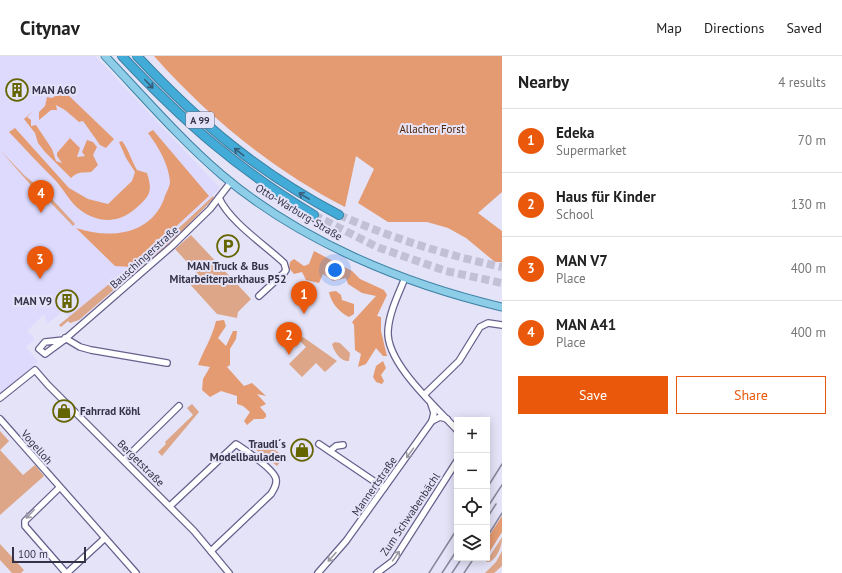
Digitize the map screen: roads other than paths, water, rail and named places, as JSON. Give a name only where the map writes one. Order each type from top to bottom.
[{"type":"highway","name":"A 99","points":[[122,56],[173,109],[215,147],[266,185],[314,215]]},
{"type":"highway","name":"A 99","points":[[137,56],[183,104],[231,146],[282,183],[338,215]]},
{"type":"main road","name":"Otto-Warburg-Straße","points":[[105,56],[180,135],[231,182],[255,200],[314,235],[363,260],[405,278],[453,294],[502,307]]},
{"type":"street","name":"Bauschingerstraße","points":[[167,362],[91,350],[80,347],[65,339],[172,246],[219,198],[231,182]]},
{"type":"street","points":[[219,198],[222,204],[245,229],[284,263],[286,270],[284,273],[259,296]]},
{"type":"street","points":[[405,278],[390,319],[389,343],[398,363],[454,427]]},
{"type":"street","points":[[425,394],[459,361],[480,327],[488,323],[502,325]]},
{"type":"street","name":"Bergetstraße","points":[[0,398],[35,370],[48,385],[170,506],[230,573]]},
{"type":"street","points":[[425,394],[433,409],[432,421]]},
{"type":"street","points":[[124,460],[179,406]]},
{"type":"street","points":[[432,421],[440,417],[447,419]]},
{"type":"street","name":"Vogelloh","points":[[0,419],[104,539],[136,573]]},
{"type":"street","name":"Mannertstraße","points":[[318,573],[346,541],[432,421]]},
{"type":"street","points":[[170,506],[236,444],[273,472],[276,480],[275,487],[271,494],[211,551]]},
{"type":"street","points":[[319,444],[384,488]]},
{"type":"street","points":[[330,451],[336,446],[343,445]]},
{"type":"street","name":"Zum Schwabenbächl","points":[[377,573],[393,561],[454,467]]},
{"type":"street","points":[[59,488],[25,521],[25,526],[67,573],[104,539]]},
{"type":"tunnel","points":[[314,215],[377,247],[446,271],[502,283]]},
{"type":"tunnel","points":[[339,215],[419,245],[502,267]]},
{"type":"railway","points":[[490,483],[502,464]]},
{"type":"railway","points":[[490,503],[502,485]]},
{"type":"railway","points":[[490,513],[496,504]]},
{"type":"railway","points":[[490,532],[502,513]]},
{"type":"railway","points":[[429,573],[454,534]]},
{"type":"railway","points":[[442,573],[454,555]]},
{"type":"railway","points":[[452,573],[460,561]]},
{"type":"railway","points":[[464,573],[472,561]]},
{"type":"place","name":"MAN A60","points":[[17,90]]},
{"type":"place","name":"MAN A41","points":[[41,213]]},
{"type":"place","name":"MAN Truck & Bus Mitarbeiterparkhaus P52","points":[[228,246]]},
{"type":"place","name":"MAN V7","points":[[40,279]]},
{"type":"place","name":"MAN V9","points":[[67,301]]},
{"type":"place","name":"Edeka","points":[[304,314]]},
{"type":"place","name":"Haus für Kinder","points":[[289,355]]},
{"type":"place","name":"Fahrrad Köhl","points":[[64,411]]},
{"type":"place","name":"Traudl´s Modellbauladen","points":[[302,450]]},
{"type":"park label","name":"Allacher Forst","points":[[432,129]]}]
